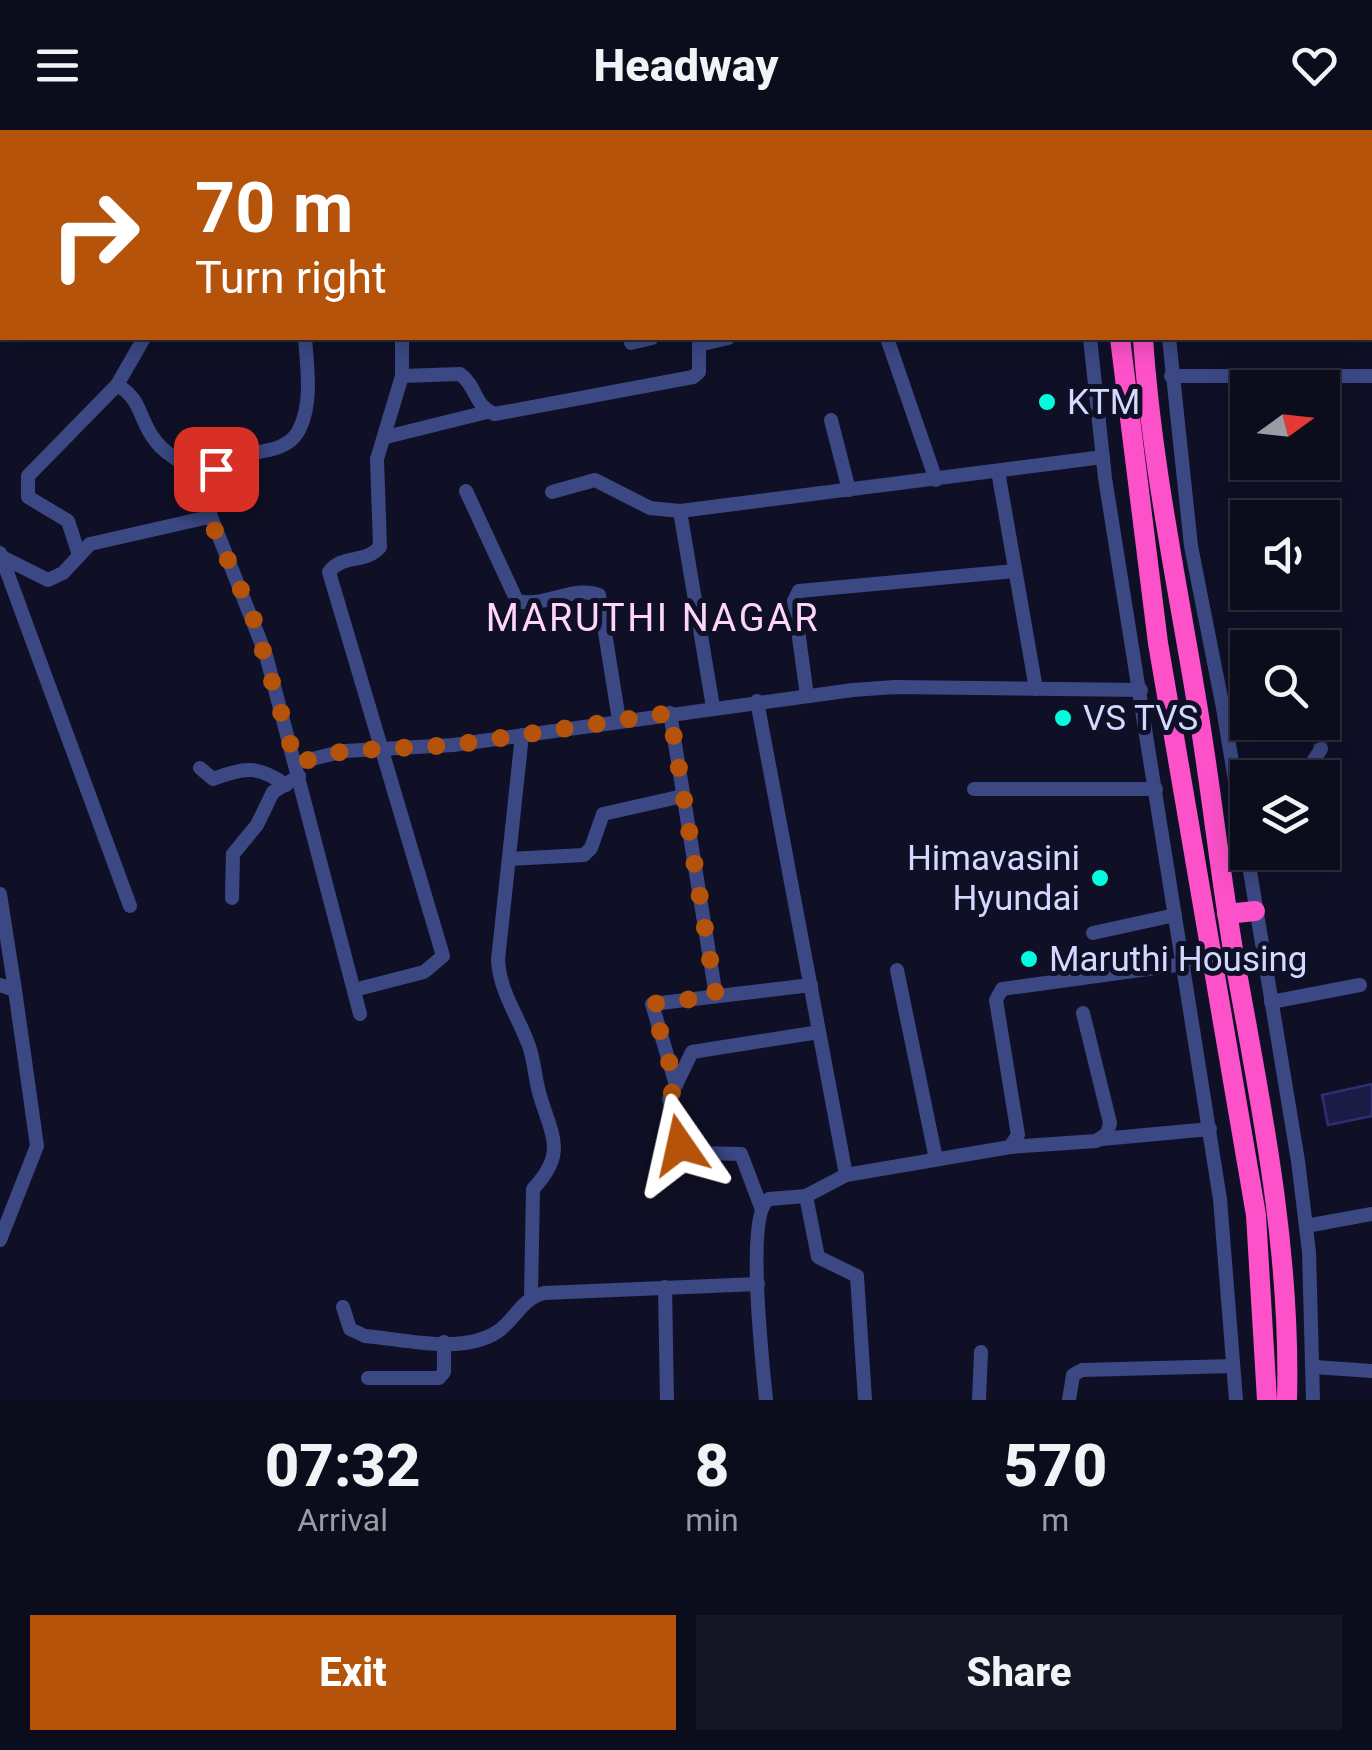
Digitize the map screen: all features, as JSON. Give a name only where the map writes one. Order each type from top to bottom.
[{"type":"highway","points":[[1120,340],[1158,643],[1249,1166],[1262,1267],[1267,1400]]},
{"type":"highway","points":[[1144,340],[1158,467],[1215,812],[1227,914],[1273,1174],[1284,1288],[1288,1400]]},
{"type":"highway","points":[[1227,914],[1255,912]]},
{"type":"street","points":[[78,552],[68,521],[28,497],[28,476],[117,385],[143,340]]},
{"type":"street","points":[[306,340],[308,394],[298,432],[282,444],[227,460],[211,478],[206,492],[209,517],[253,617],[360,1014]]},
{"type":"street","points":[[354,990],[424,972],[443,956],[329,572],[340,561],[370,557],[380,547],[377,459],[402,376],[402,340]]},
{"type":"street","points":[[632,344],[645,340]]},
{"type":"street","points":[[386,437],[487,412],[544,408],[693,377],[699,372],[698,345],[709,340]]},
{"type":"street","points":[[888,340],[936,480]]},
{"type":"street","points":[[1090,340],[1102,457],[1220,1199],[1236,1400]]},
{"type":"street","points":[[1169,340],[1190,546],[1232,760]]},
{"type":"street","points":[[402,376],[460,374],[487,412]]},
{"type":"street","points":[[1171,376],[1372,376]]},
{"type":"street","points":[[117,385],[136,397],[151,435],[168,454],[211,478]]},
{"type":"street","points":[[832,420],[850,490]]},
{"type":"street","points":[[552,492],[595,480],[650,508],[680,511],[1102,457]]},
{"type":"street","points":[[998,472],[1036,689]]},
{"type":"street","points":[[466,491],[517,601],[531,603],[588,592],[599,596],[619,720]]},
{"type":"street","points":[[680,511],[713,707]]},
{"type":"street","points":[[1,555],[48,580],[63,573],[78,552],[97,542],[209,517]]},
{"type":"street","points":[[1,555],[130,906]]},
{"type":"street","points":[[807,696],[794,601],[799,592],[1016,571]]},
{"type":"street","points":[[232,898],[233,854],[256,826],[273,792],[294,774],[381,747],[454,745],[713,707],[895,686],[1142,690]]},
{"type":"street","points":[[758,702],[846,1175]]},
{"type":"street","points":[[1223,708],[1230,707]]},
{"type":"street","points":[[670,713],[716,996]]},
{"type":"street","points":[[522,735],[499,977],[530,1046],[541,1100],[555,1134],[551,1170],[533,1189],[531,1297]]},
{"type":"street","points":[[1314,760],[1321,749]]},
{"type":"street","points":[[200,768],[213,778],[244,767],[294,774]]},
{"type":"street","points":[[974,789],[1156,789]]},
{"type":"street","points":[[509,859],[579,856],[591,848],[603,814],[683,796]]},
{"type":"street","points":[[1249,870],[1306,1226],[1313,1400]]},
{"type":"street","points":[[0,894],[7,988],[37,1146],[0,1240]]},
{"type":"street","points":[[1094,933],[1175,915]]},
{"type":"street","points":[[1010,1146],[1018,1135],[996,1000],[1002,989],[1184,964]]},
{"type":"street","points":[[897,970],[936,1159]]},
{"type":"street","points":[[676,1085],[652,1004],[811,985]]},
{"type":"street","points":[[1271,1002],[1360,985]]},
{"type":"street","points":[[1083,1013],[1110,1123],[1102,1138]]},
{"type":"street","points":[[766,1400],[758,1284],[760,1207],[741,1154],[696,1153],[680,1145],[669,1098],[692,1052],[820,1032]]},
{"type":"street","points":[[760,1207],[778,1197],[806,1196],[846,1175],[1010,1146],[1210,1128]]},
{"type":"street","points":[[806,1196],[818,1257],[857,1276],[865,1400]]},
{"type":"street","points":[[1306,1226],[1372,1214]]},
{"type":"street","points":[[343,1307],[355,1334],[468,1342],[494,1334],[531,1297],[578,1289],[758,1284]]},
{"type":"street","points":[[665,1287],[667,1400]]},
{"type":"street","points":[[368,1378],[440,1378],[444,1372],[444,1342]]},
{"type":"street","points":[[979,1400],[980,1352]]},
{"type":"street","points":[[1069,1400],[1070,1381],[1082,1370],[1233,1366]]},
{"type":"street","points":[[1314,1366],[1372,1371]]},
{"type":"building","points":[[1372,1084],[1372,1116],[1328,1125],[1322,1095]]},
{"type":"tunnel","points":[[1319,740],[1321,749]]},
{"type":"place","name":"KTM","points":[[1047,402]]},
{"type":"place","name":"VS TVS","points":[[1063,718]]},
{"type":"place","name":"Himavasini Hyundai","points":[[1100,878]]},
{"type":"place","name":"Maruthi Housing","points":[[1029,959]]},
{"type":"district","name":"MARUTHI NAGAR","points":[[653,618]]},
{"type":"route","points":[[216,469],[206,492],[209,517],[253,617],[296,763],[344,751],[454,745],[670,713],[716,996],[652,1004],[676,1085],[669,1098],[680,1145]]}]
